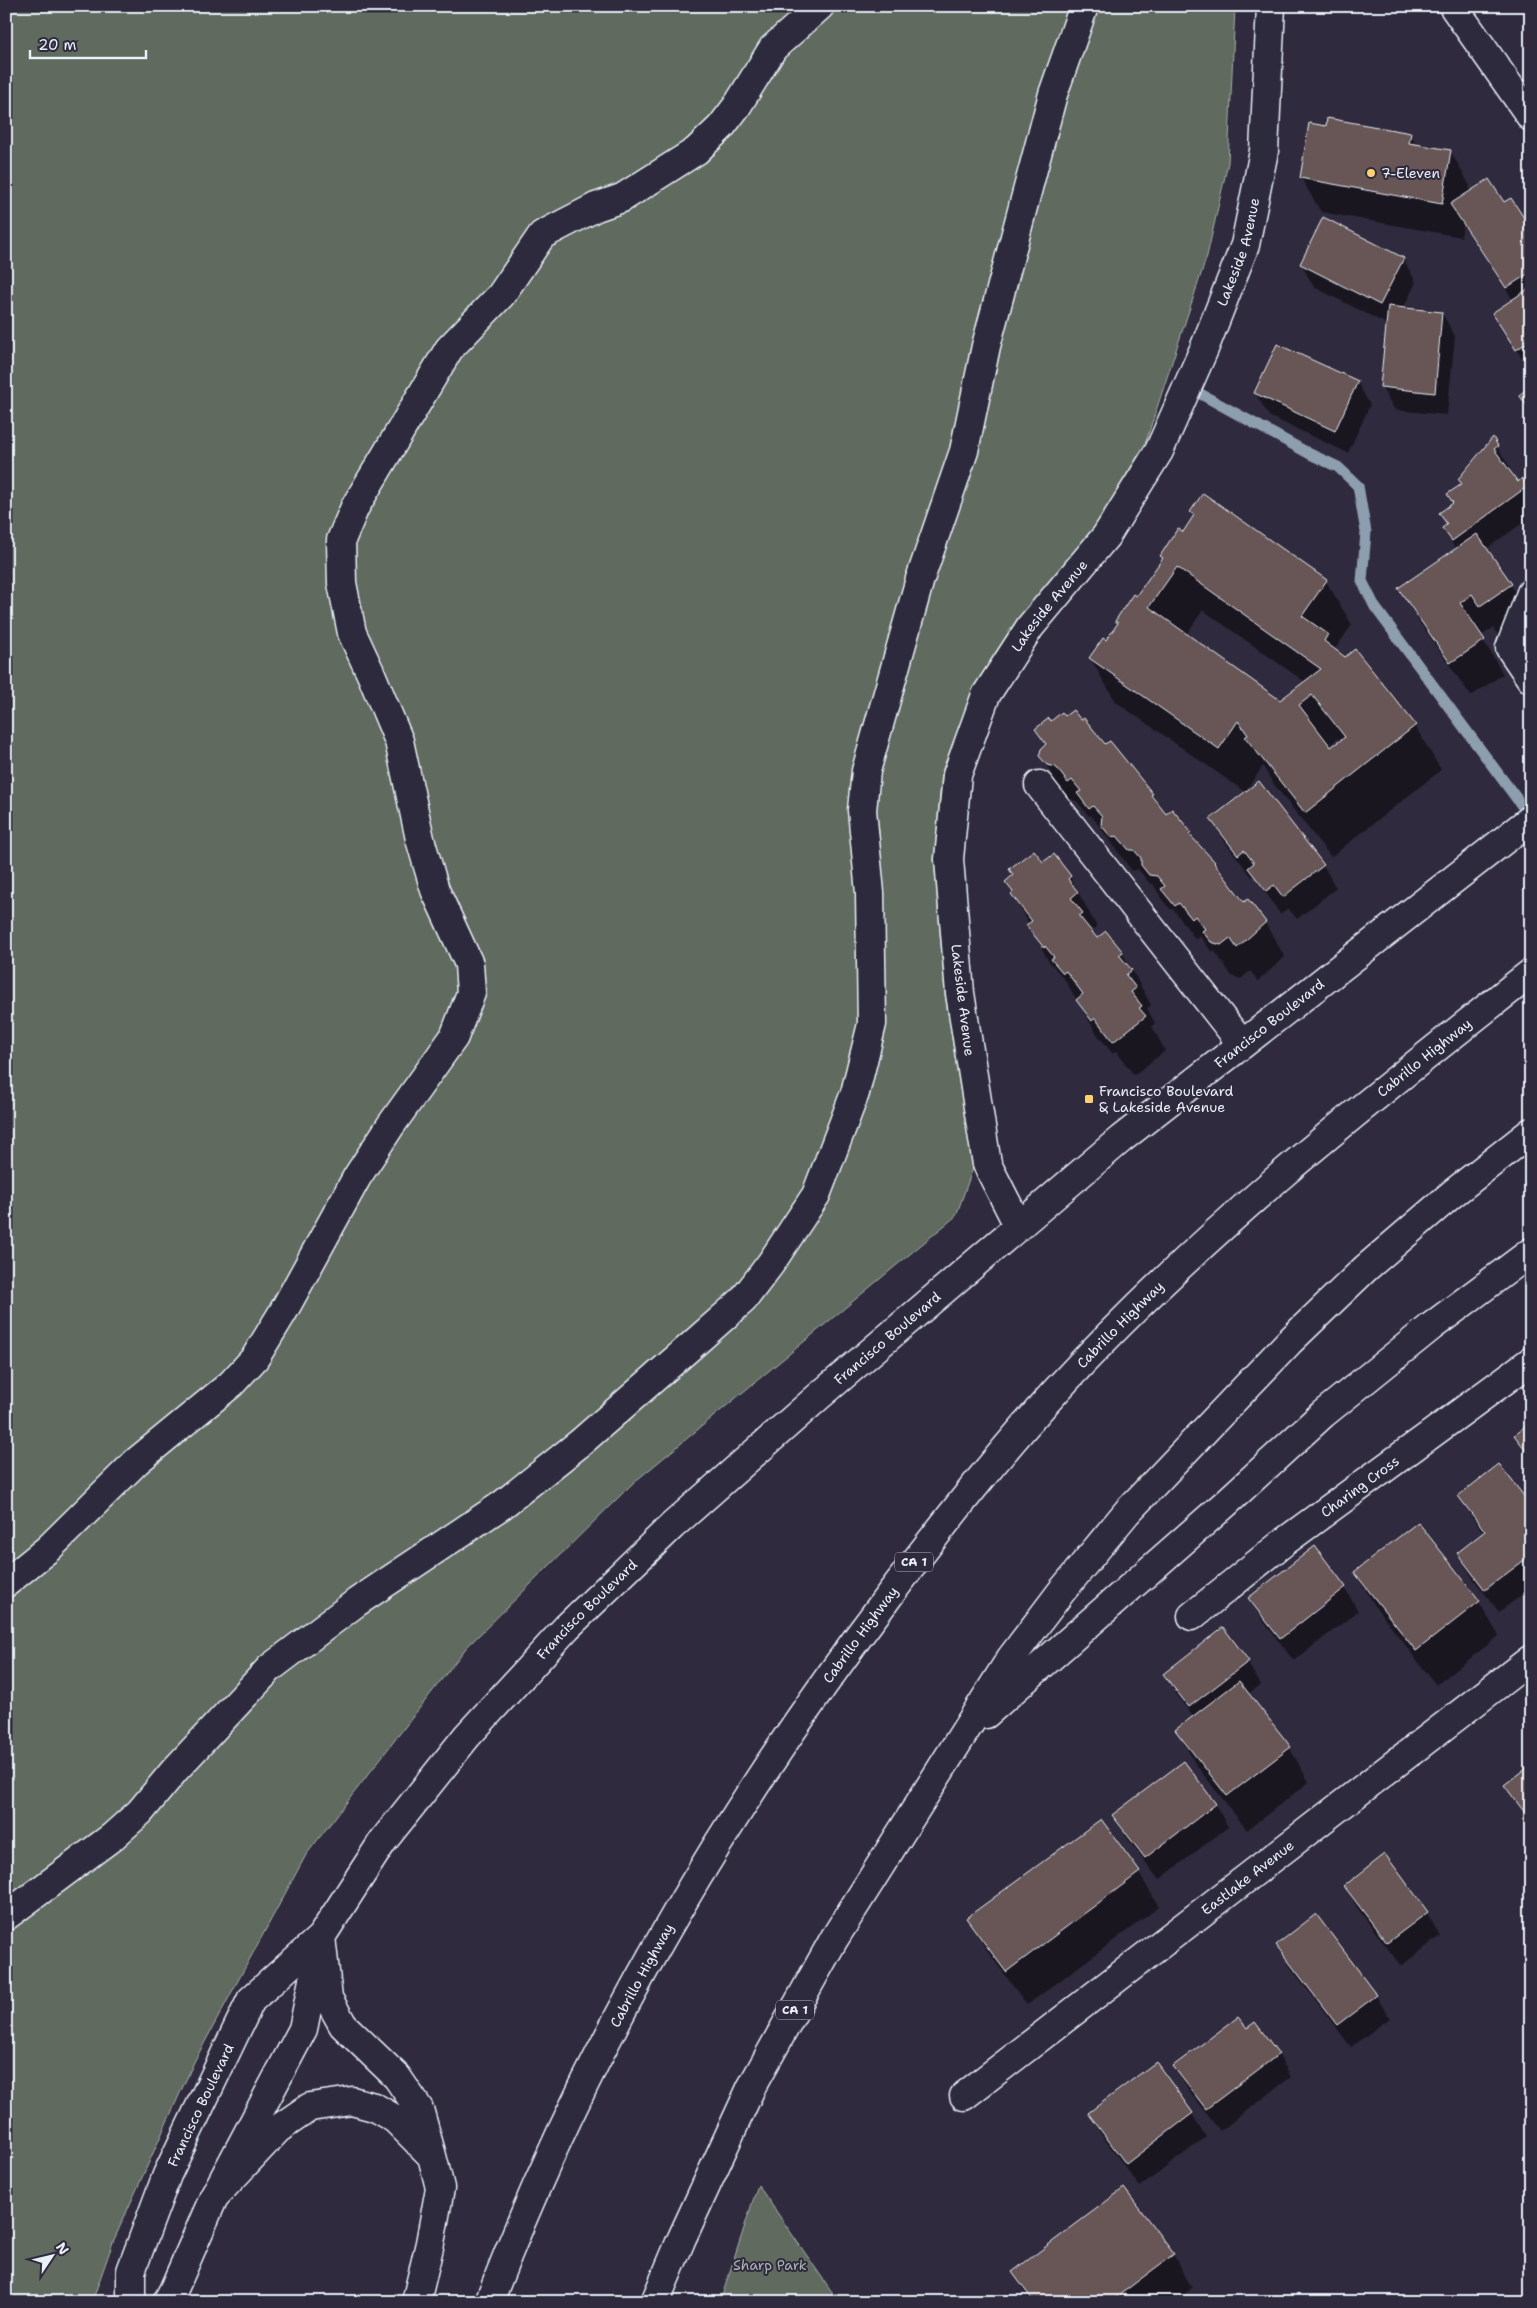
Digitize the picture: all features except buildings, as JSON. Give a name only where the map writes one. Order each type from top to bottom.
[{"type":"main road","points":[[6,1582],[49,1548],[137,1461],[231,1384],[255,1358],[283,1312],[357,1177],[401,1110],[454,1037],[471,993],[469,964],[435,890],[420,839],[398,741],[372,674],[352,633],[342,583],[341,540],[355,507],[449,349],[501,295],[542,235],[589,211],[622,198],[696,151],[721,127],[737,106],[773,48],[820,6]]},
{"type":"main road","points":[[6,1916],[112,1837],[140,1812],[181,1764],[270,1668],[357,1602],[502,1505],[580,1443],[704,1335],[743,1300],[771,1263],[816,1195],[836,1139],[855,1094],[872,1024],[870,893],[862,810],[866,771],[920,579],[964,450],[986,346],[1052,94],[1084,6]]},
{"type":"main road","name":"Lakeside Avenue","points":[[1018,1225],[987,1164],[960,993],[949,859],[957,775],[986,695],[1030,627],[1106,536],[1159,451],[1204,348],[1245,245],[1264,151],[1271,6]]},
{"type":"main road","points":[[1453,6],[1531,117]]},
{"type":"main road","points":[[1531,593],[1510,648],[1531,680]]},
{"type":"main road","points":[[1039,785],[1242,1044]]},
{"type":"main road","name":"Francisco Boulevard","points":[[131,2302],[132,2271],[167,2175],[251,2000],[321,1937],[395,1826],[467,1736],[567,1627],[672,1526],[1018,1225],[1121,1139],[1531,819]]},
{"type":"main road","name":"Cabrillo Highway","points":[[490,2302],[532,2198],[578,2096],[615,2020],[688,1892],[775,1754],[853,1643],[920,1555],[993,1462],[1056,1391],[1124,1321],[1197,1251],[1290,1166],[1378,1092],[1531,973]]},
{"type":"main road","name":"CA 1","points":[[655,2302],[680,2240],[751,2088],[834,1939],[1011,1658],[1061,1592],[1127,1512],[1289,1342],[1366,1268],[1452,1194],[1531,1132]]},
{"type":"main road","points":[[964,1733],[1225,1504],[1323,1414],[1432,1326],[1531,1252]]},
{"type":"main road","name":"Charing Cross","points":[[1192,1616],[1284,1542],[1531,1361]]},
{"type":"main road","name":"Eastlake Avenue","points":[[964,2096],[1531,1658]]},
{"type":"main road","points":[[321,1937],[328,1998],[343,2025],[397,2077],[419,2109],[432,2156],[440,2188],[430,2243],[416,2302]]},
{"type":"main road","name":"Francisco Boulevard","points":[[166,2302],[173,2291],[214,2198],[303,2029],[321,1937]]},
{"type":"main road","points":[[214,2198],[278,2129],[310,2107],[352,2101],[374,2108],[395,2119],[432,2156]]},
{"type":"green space","points":[[6,6],[1235,6],[1228,163],[1207,256],[1145,444],[1094,528],[1018,618],[974,688],[942,771],[934,859],[945,995],[973,1168],[956,1216],[632,1484],[466,1648],[306,1855],[194,2062],[113,2242],[92,2302],[6,2302]]},
{"type":"green space","name":"Sharp Park","points":[[758,2185],[839,2302],[720,2302]]},
{"type":"waterway","points":[[1188,387],[1310,454],[1338,467],[1358,486],[1366,532],[1362,581],[1375,607],[1531,818]]},
{"type":"place","name":"7-Eleven","points":[[1371,173]]},
{"type":"place","name":"Francisco Boulevard & Lakeside Avenue","points":[[1089,1099]]}]
